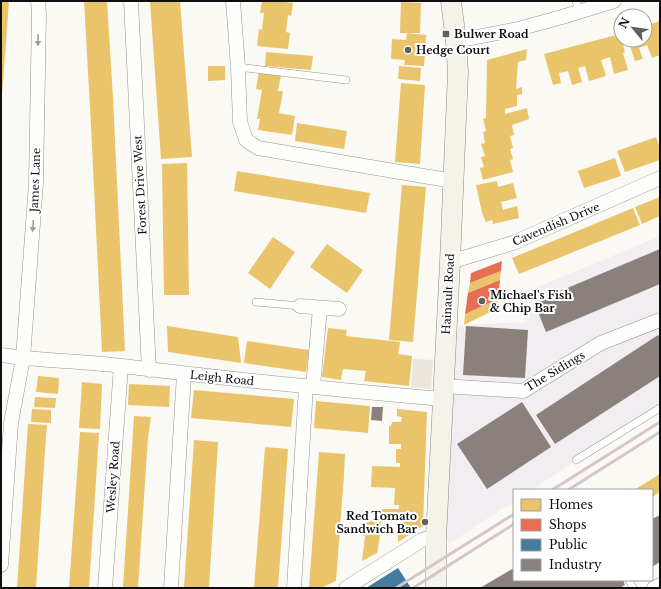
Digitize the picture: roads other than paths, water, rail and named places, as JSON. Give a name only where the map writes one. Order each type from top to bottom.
[{"type":"street","name":"James Lane","points":[[1,565],[11,423],[23,358],[36,183],[38,1]]},
{"type":"street","name":"Forest Drive West","points":[[131,1],[149,370]]},
{"type":"street","points":[[233,1],[240,122],[246,140],[258,148],[453,181]]},
{"type":"street","name":"Hainault Road","points":[[436,588],[436,538],[458,72],[451,1]]},
{"type":"street","points":[[456,41],[518,29],[577,6],[614,1]]},
{"type":"street","name":"Cavendish Drive","points":[[450,262],[513,243],[660,178]]},
{"type":"street","points":[[300,306],[344,309]]},
{"type":"street","points":[[294,588],[309,387],[320,308]]},
{"type":"street","name":"The Sidings","points":[[443,393],[523,391],[601,343],[660,320]]},
{"type":"street","name":"Leigh Road","points":[[1,355],[121,366],[309,387],[443,393]]},
{"type":"street","name":"Wesley Road","points":[[105,588],[121,366]]},
{"type":"street","points":[[171,588],[184,374]]},
{"type":"street","points":[[346,588],[422,540],[436,538]]},
{"type":"street","points":[[654,588],[660,585]]},
{"type":"lane","points":[[238,67],[346,80]]},
{"type":"lane","points":[[256,302],[300,306]]},
{"type":"lane","points":[[576,460],[660,408]]},
{"type":"railway","points":[[554,489],[660,422]]},
{"type":"railway","points":[[570,489],[660,432]]},
{"type":"railway","points":[[396,588],[513,515]]},
{"type":"railway","points":[[413,588],[513,525]]},
{"type":"place","name":"Bulwer Road","points":[[446,34]]},
{"type":"place","name":"Hedge Court","points":[[408,50]]},
{"type":"place","name":"Michael's Fish & Chip Bar","points":[[482,301]]},
{"type":"place","name":"Red Tomato Sandwich Bar","points":[[425,522]]}]
